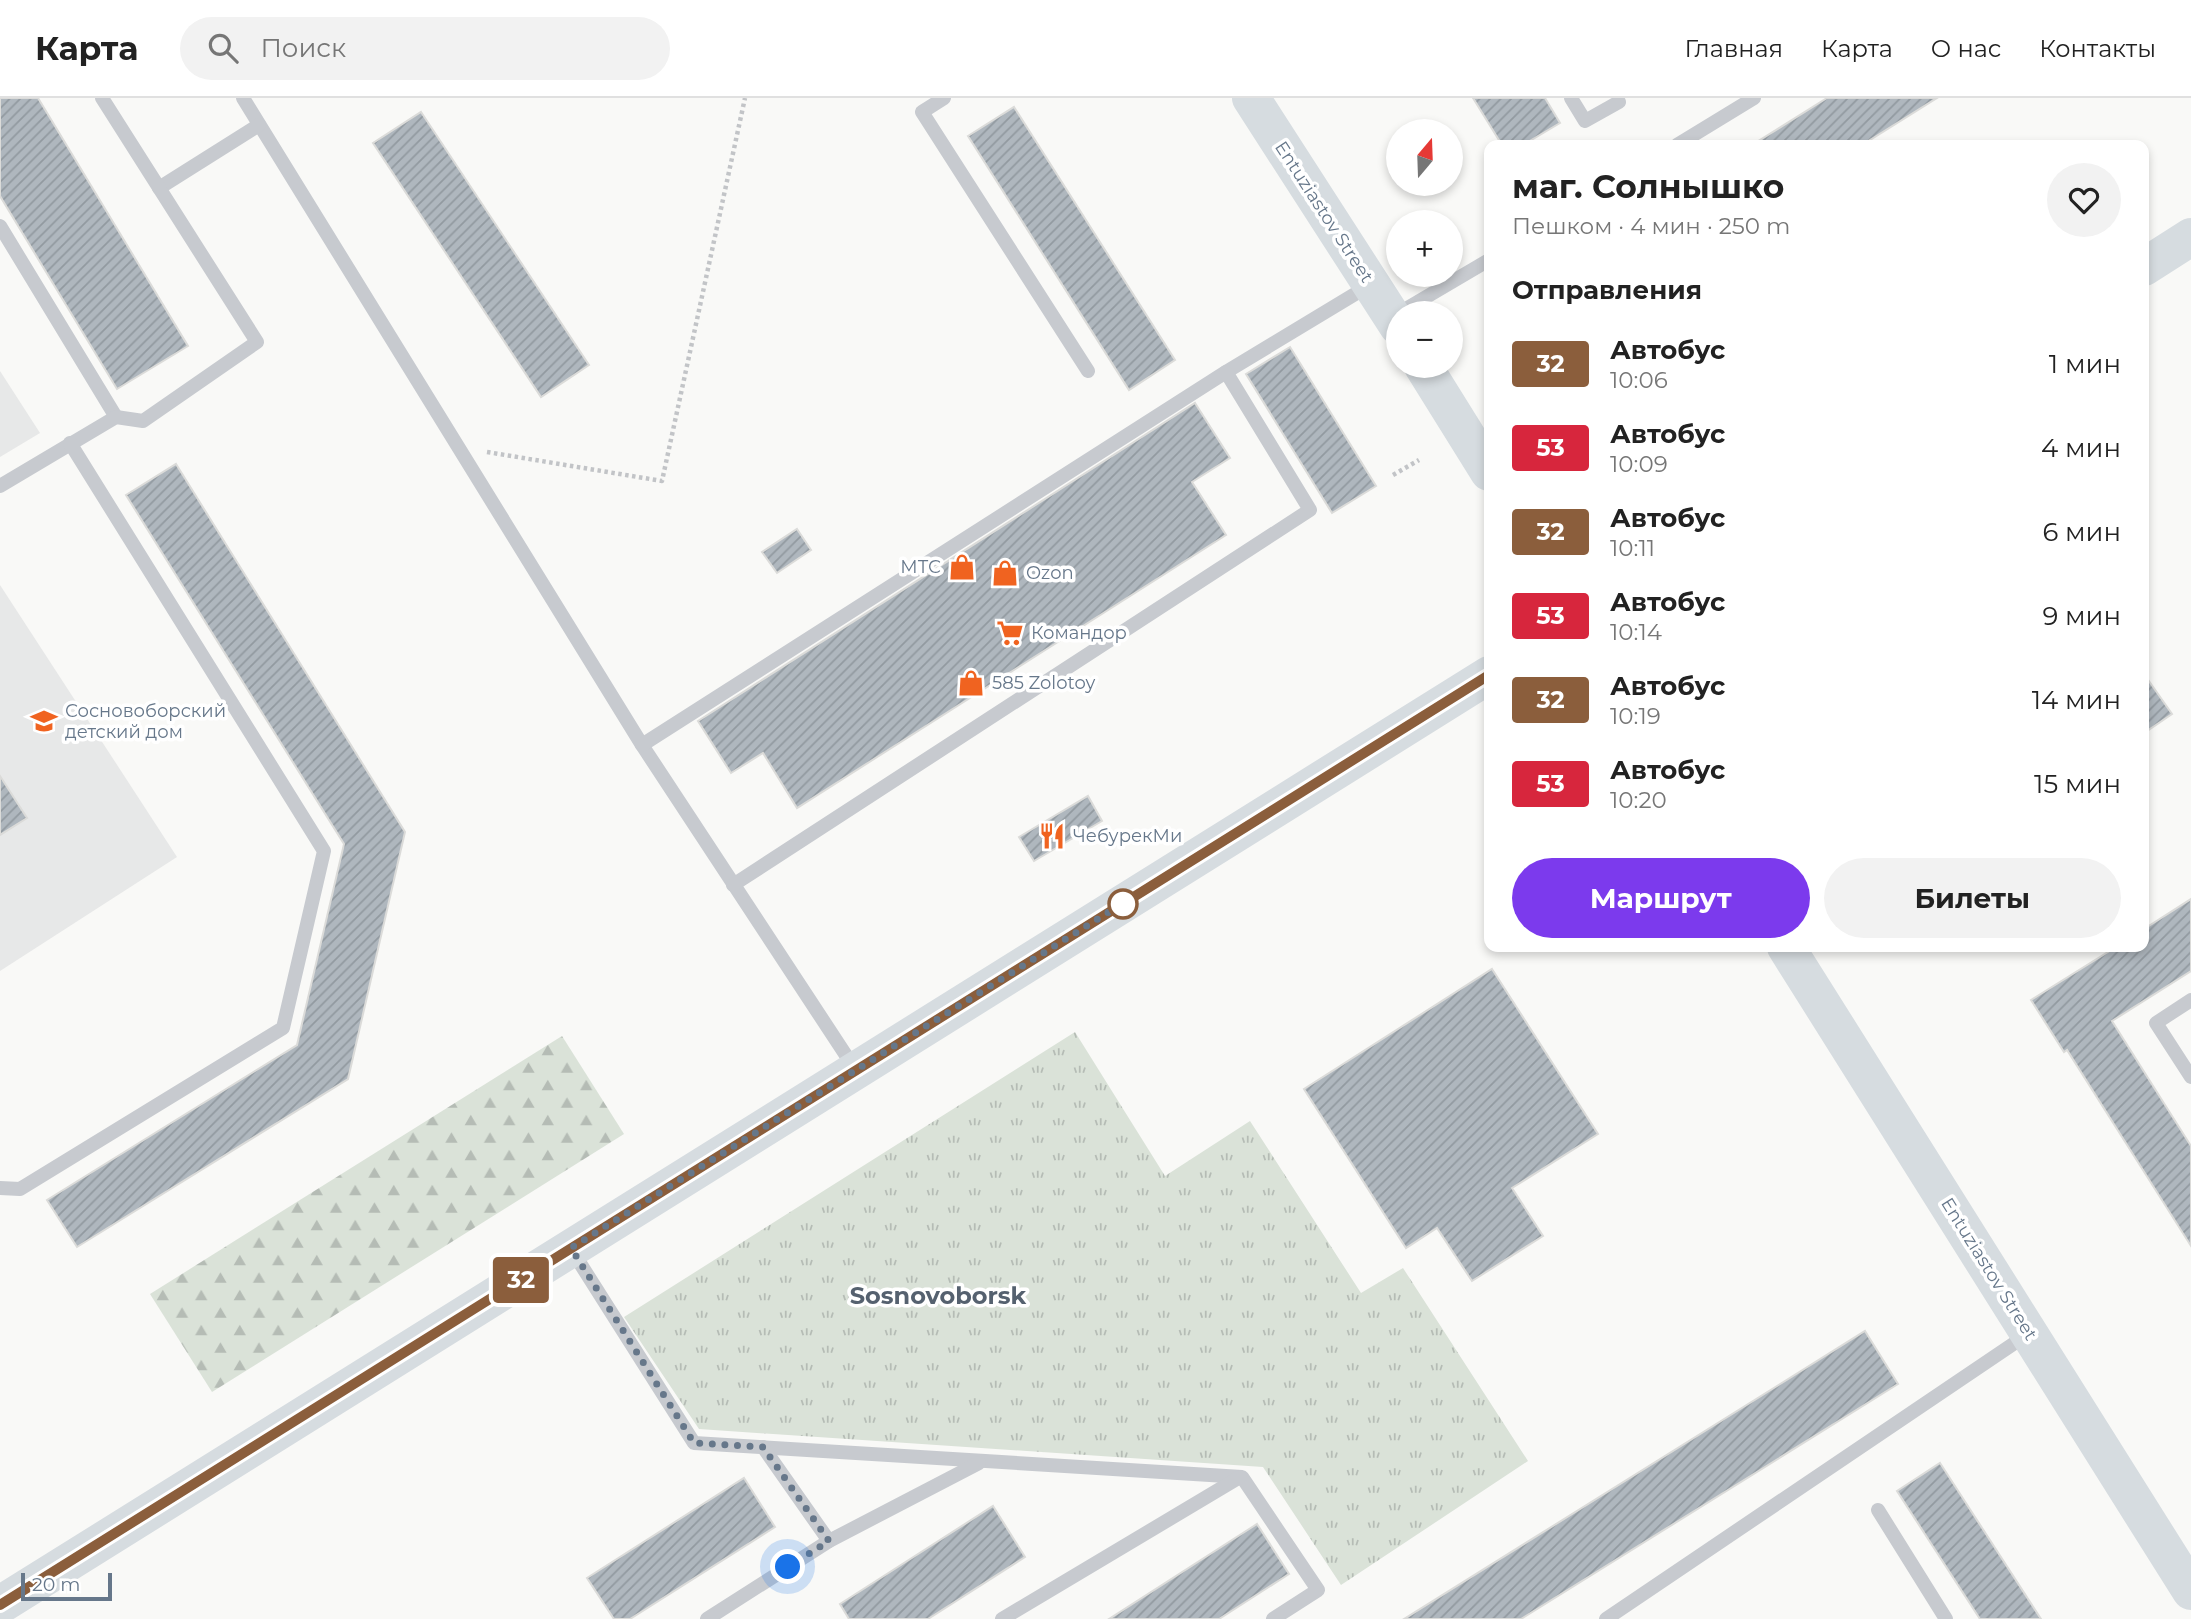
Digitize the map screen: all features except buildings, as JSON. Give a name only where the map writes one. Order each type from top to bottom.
[{"type":"main road","name":"Entuziastov Street","points":[[1251,98],[1386,303]]},
{"type":"main road","points":[[2149,264],[2191,237]]},
{"type":"main road","points":[[1430,378],[1484,464]]},
{"type":"main road","points":[[0,1605],[1484,678]]},
{"type":"main road","name":"Entuziastov Street","points":[[1789,952],[2191,1591]]},
{"type":"lane","points":[[0,486],[116,416],[143,421],[257,342],[102,98]]},
{"type":"lane","points":[[243,98],[642,745],[856,1070]]},
{"type":"lane","points":[[944,98],[922,113],[1088,371]]},
{"type":"lane","points":[[1571,98],[1585,121],[1619,102]]},
{"type":"lane","points":[[1685,140],[1754,98]]},
{"type":"lane","points":[[159,188],[259,125]]},
{"type":"lane","points":[[0,226],[116,416]]},
{"type":"lane","points":[[1423,301],[1484,263]]},
{"type":"lane","points":[[642,745],[1226,372],[1371,284]]},
{"type":"lane","points":[[733,885],[1310,510],[1226,372]]},
{"type":"lane","points":[[0,1188],[20,1189],[284,1028],[324,851],[70,443]]},
{"type":"lane","points":[[2191,1000],[2156,1023],[2191,1077]]},
{"type":"lane","points":[[571,1248],[694,1443],[1242,1477]]},
{"type":"lane","points":[[1605,1619],[2029,1333]]},
{"type":"lane","points":[[763,1447],[829,1541]]},
{"type":"lane","points":[[707,1619],[829,1541],[980,1462]]},
{"type":"lane","points":[[1002,1619],[1242,1477]]},
{"type":"lane","points":[[1242,1477],[1318,1590],[1273,1619]]},
{"type":"lane","points":[[1878,1510],[1946,1619]]},
{"type":"path","points":[[458,447],[662,481],[745,98]]},
{"type":"path","points":[[1393,475],[1419,460]]},
{"type":"shaded area","points":[[0,371],[40,433],[0,457]]},
{"type":"shaded area","name":"Сосновоборский детский дом","points":[[0,585],[177,857],[0,971]]},
{"type":"green space","points":[[1075,1032],[1165,1176],[1250,1121],[1361,1293],[1403,1268],[1528,1461],[1341,1585],[1263,1467],[699,1429],[624,1317]]},
{"type":"green space","points":[[562,1036],[624,1134],[212,1392],[150,1294]]},
{"type":"bus line","name":"32","points":[[0,1605],[1484,678]]},
{"type":"place","name":"МТС","points":[[962,567]]},
{"type":"place","name":"Ozon","points":[[1005,573]]},
{"type":"place","name":"Командор","points":[[1010,633]]},
{"type":"place","name":"585 Zolotoy","points":[[971,683]]},
{"type":"place","name":"Сосновоборский детский дом","points":[[44,721]]},
{"type":"place","name":"ЧебурекМи","points":[[1052,836]]},
{"type":"district","name":"Sosnovoborsk","points":[[938,1295]]},
{"type":"route","points":[[788,1567],[829,1541],[763,1447],[694,1443],[571,1248],[1125,902],[1123,904]]}]
